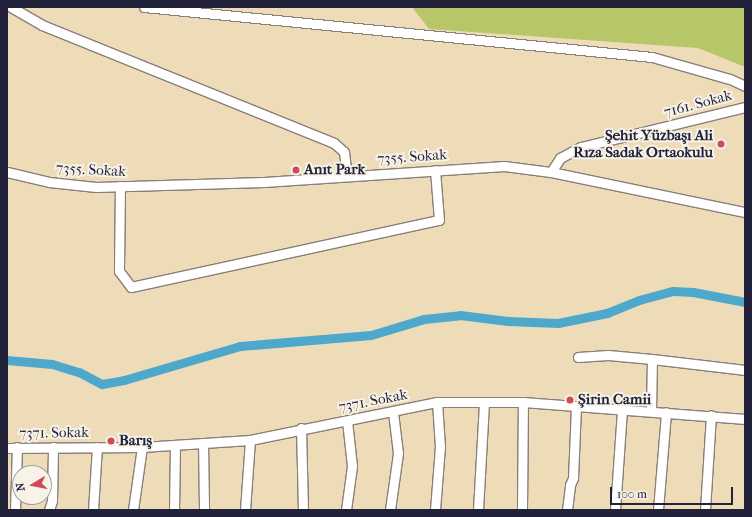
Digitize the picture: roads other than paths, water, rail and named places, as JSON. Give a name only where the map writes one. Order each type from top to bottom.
[{"type":"street","points":[[11,7],[42,25],[334,143],[341,147],[344,152],[347,176]]},
{"type":"street","points":[[144,7],[652,57],[730,79],[745,86]]},
{"type":"street","name":"7161. Sokak","points":[[551,172],[560,158],[581,146],[745,107]]},
{"type":"street","name":"7355. Sokak","points":[[7,172],[49,182],[96,187],[264,182],[504,166],[551,172],[745,212]]},
{"type":"street","points":[[120,186],[119,271],[131,287],[439,220],[435,170]]},
{"type":"street","points":[[578,357],[608,355],[745,370]]},
{"type":"street","points":[[651,411],[652,359]]},
{"type":"street","points":[[435,510],[440,447],[437,402]]},
{"type":"street","name":"7371. Sokak","points":[[7,448],[175,445],[250,440],[301,428],[347,421],[437,402],[523,402],[711,415],[745,419]]},
{"type":"street","points":[[478,510],[484,402]]},
{"type":"street","points":[[522,510],[523,402]]},
{"type":"street","points":[[567,510],[570,485],[574,478],[576,406]]},
{"type":"street","points":[[615,510],[622,409]]},
{"type":"street","points":[[390,510],[398,453],[393,412]]},
{"type":"street","points":[[658,510],[666,412]]},
{"type":"street","points":[[705,510],[711,415]]},
{"type":"street","points":[[346,510],[352,466],[347,421]]},
{"type":"street","points":[[301,428],[303,510]]},
{"type":"street","points":[[245,510],[250,440]]},
{"type":"street","points":[[203,443],[204,510]]},
{"type":"street","points":[[174,510],[175,445]]},
{"type":"street","points":[[133,510],[142,446]]},
{"type":"street","points":[[15,510],[17,447]]},
{"type":"street","points":[[49,510],[53,447]]},
{"type":"street","points":[[93,510],[97,447]]},
{"type":"waterway","points":[[7,360],[52,364],[79,372],[102,384],[124,380],[240,346],[371,335],[424,319],[460,315],[508,321],[558,323],[607,313],[639,300],[673,291],[693,292],[745,302]]},
{"type":"place","name":"Şehit Yüzbaşı Ali Rıza Sadak Ortaokulu","points":[[721,144]]},
{"type":"place","name":"Anıt Park","points":[[296,170]]},
{"type":"place","name":"Şirin Camii","points":[[570,400]]},
{"type":"place","name":"Barış","points":[[111,441]]}]
